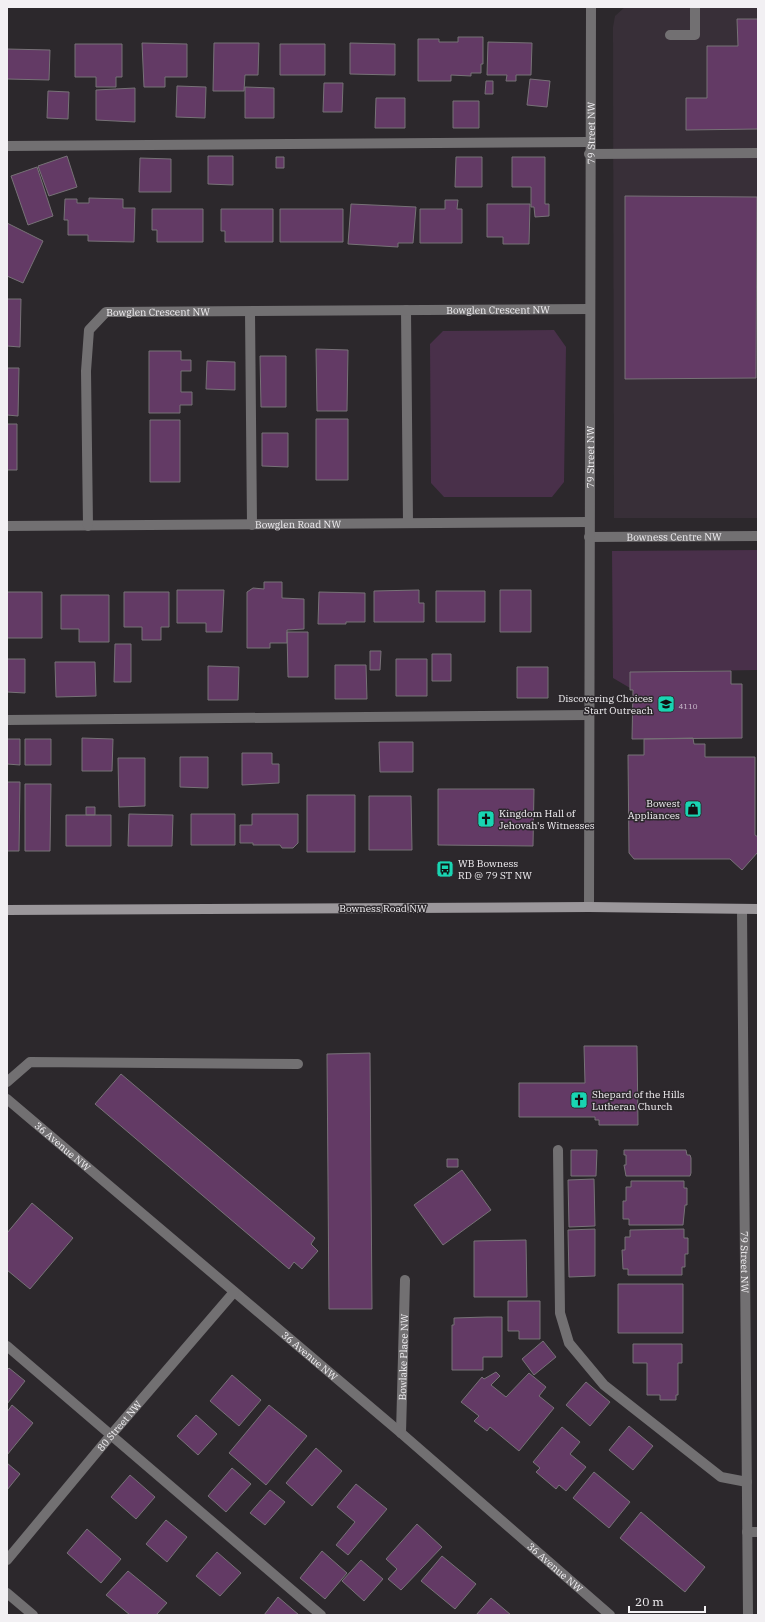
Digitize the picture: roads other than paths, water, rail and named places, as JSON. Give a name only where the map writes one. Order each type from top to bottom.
[{"type":"street","name":"79 Street NW","points":[[589,907],[591,7]]},
{"type":"street","points":[[670,35],[695,35],[695,7]]},
{"type":"street","points":[[7,146],[590,142]]},
{"type":"street","points":[[590,154],[758,154]]},
{"type":"street","name":"Bowglen Crescent NW","points":[[88,526],[86,371],[89,330],[106,312],[590,309]]},
{"type":"street","points":[[406,310],[408,523]]},
{"type":"street","points":[[250,312],[252,525]]},
{"type":"street","name":"Bowglen Road NW","points":[[7,526],[589,522]]},
{"type":"street","name":"Bowness Centre NW","points":[[589,537],[758,536]]},
{"type":"street","points":[[7,720],[590,715]]},
{"type":"street","name":"Bowness Road NW","points":[[7,910],[589,907],[758,909]]},
{"type":"street","name":"79 Street NW","points":[[742,910],[747,1482],[753,1532],[748,1615]]},
{"type":"street","points":[[7,1082],[30,1062],[298,1064]]},
{"type":"street","name":"36 Avenue NW","points":[[7,1099],[401,1433],[610,1615]]},
{"type":"street","points":[[558,1150],[560,1313],[569,1343],[604,1385],[721,1477],[747,1482]]},
{"type":"street","name":"Bowlake Place NW","points":[[401,1433],[405,1280]]},
{"type":"street","name":"80 Street NW","points":[[7,1560],[111,1434],[234,1292]]},
{"type":"street","points":[[7,1346],[321,1615]]},
{"type":"street","points":[[7,1594],[33,1615]]},
{"type":"place","name":"Discovering Choices Start Outreach","points":[[666,704]]},
{"type":"place","name":"Bowest Appliances","points":[[693,809]]},
{"type":"place","name":"Kingdom Hall of Jehovah's Witnesses","points":[[486,819]]},
{"type":"place","name":"WB Bowness RD @ 79 ST NW","points":[[445,869]]},
{"type":"place","name":"Shepard of the Hills Lutheran Church","points":[[579,1100]]}]
